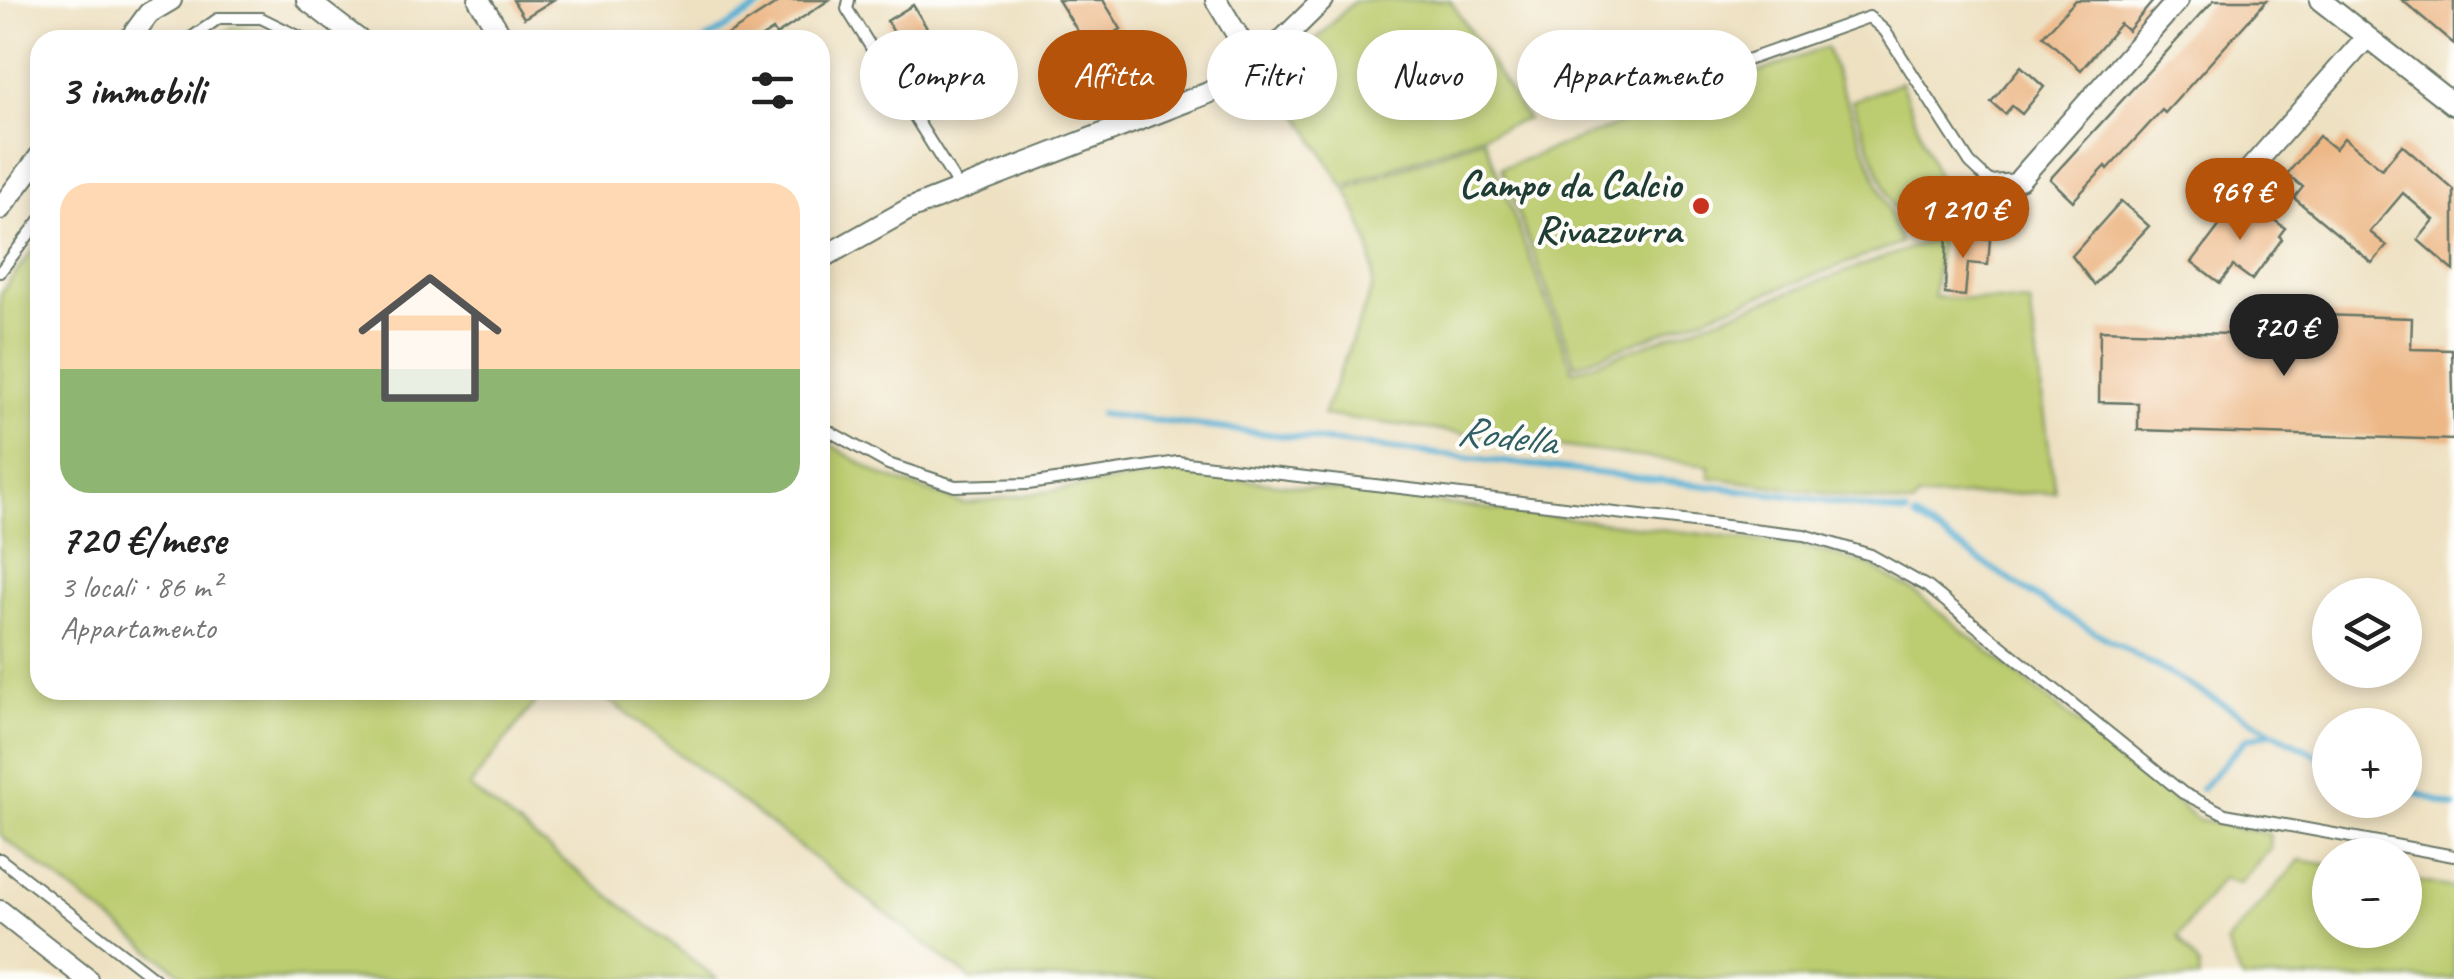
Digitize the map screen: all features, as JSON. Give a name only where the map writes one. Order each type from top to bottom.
[{"type":"street","points":[[137,30],[149,14],[171,0]]},
{"type":"street","points":[[307,0],[345,30]]},
{"type":"street","points":[[479,0],[498,30]]},
{"type":"street","points":[[1216,0],[1234,30]]},
{"type":"street","points":[[1293,30],[1324,0]]},
{"type":"street","points":[[2020,180],[2178,0]]},
{"type":"street","points":[[2320,0],[2454,105]]},
{"type":"street","points":[[2244,178],[2367,37]]},
{"type":"street","points":[[830,253],[908,209],[1207,92]]},
{"type":"street","points":[[0,209],[30,169]]},
{"type":"street","points":[[0,911],[88,979]]},
{"type":"lane","points":[[850,0],[848,9],[960,190]]},
{"type":"lane","points":[[1757,57],[1869,17],[1885,31],[1970,162],[1988,181],[2020,180]]},
{"type":"lane","points":[[202,30],[219,18],[260,18],[285,30]]},
{"type":"lane","points":[[0,272],[30,233]]},
{"type":"lane","points":[[830,432],[888,464],[955,486],[1028,484],[1178,462],[1804,536],[1871,555],[1928,587],[2183,793],[2225,814],[2454,856]]},
{"type":"lane","points":[[0,858],[156,979]]},
{"type":"green space","points":[[1355,0],[1450,0],[1469,30],[1357,30],[1357,120],[1497,120],[1497,73],[1517,104],[1517,120],[1524,120],[1343,186],[1302,120],[1337,120],[1337,30],[1325,30]]},
{"type":"green space","name":"Campo da Calcio Rivazzurra","points":[[1826,47],[1901,243],[1575,365],[1501,168],[1630,120],[1757,120],[1757,73]]},
{"type":"green space","points":[[1901,82],[1942,189],[1893,208],[1852,101]]},
{"type":"green space","points":[[1484,138],[1573,371],[1940,237],[1934,297],[2030,303],[2055,492],[1918,498],[1913,506],[1709,477],[1709,466],[1323,415],[1372,288],[1370,249],[1346,189]]},
{"type":"green space","points":[[30,254],[30,700],[537,700],[469,787],[717,979],[188,979],[0,835],[0,294]]},
{"type":"green space","points":[[830,444],[879,474],[964,504],[1178,472],[1803,546],[1866,564],[1912,590],[2197,819],[2269,834],[2271,848],[2240,883],[2222,878],[2178,937],[2199,966],[2200,979],[971,979],[609,700],[830,700]]},
{"type":"green space","points":[[2300,860],[2312,862],[2312,948],[2422,948],[2422,882],[2454,888],[2454,979],[2242,979],[2226,943]]},
{"type":"building","points":[[513,0],[553,0],[524,18]]},
{"type":"building","points":[[782,0],[829,0],[784,30],[736,30]]},
{"type":"building","points":[[1058,0],[1103,0],[1121,29],[1119,30],[1077,30]]},
{"type":"building","points":[[2076,0],[2154,0],[2128,31],[2120,24],[2081,70],[2043,36]]},
{"type":"building","points":[[2214,0],[2267,0],[2165,113],[2162,110],[2073,201],[2050,179]]},
{"type":"building","points":[[2402,0],[2454,0],[2454,44]]},
{"type":"building","points":[[913,5],[928,30],[892,30],[887,21]]},
{"type":"building","points":[[2021,66],[2044,87],[2022,114],[2012,106],[2005,114],[1991,102]]},
{"type":"building","points":[[2319,136],[2335,149],[2344,138],[2382,169],[2402,145],[2454,190],[2454,271],[2418,240],[2434,220],[2403,193],[2370,232],[2387,246],[2372,263],[2294,198],[2303,187],[2287,174]]},
{"type":"building","points":[[2242,196],[2285,228],[2279,236],[2282,239],[2252,280],[2233,266],[2220,283],[2192,262]]},
{"type":"building","points":[[2121,201],[2149,226],[2094,285],[2072,256]]},
{"type":"building","points":[[1947,235],[1990,239],[1988,265],[1968,263],[1965,296],[1945,294]]},
{"type":"building","points":[[2257,313],[2412,318],[2411,349],[2452,350],[2454,440],[2138,430],[2138,403],[2099,402],[2100,330],[2230,334],[2230,318],[2243,329]]},
{"type":"waterway","points":[[722,30],[771,0]]},
{"type":"waterway","name":"Rodella","points":[[1100,414],[1791,496],[1907,514]]},
{"type":"waterway","name":"Rodella","points":[[1915,518],[2056,610],[2273,732]]},
{"type":"waterway","name":"Rodella","points":[[2201,789],[2246,739],[2273,732],[2312,753]]},
{"type":"waterway","name":"Rodella","points":[[2422,795],[2454,807]]},
{"type":"place","name":"Campo da Calcio Rivazzurra","points":[[1701,206]]}]
